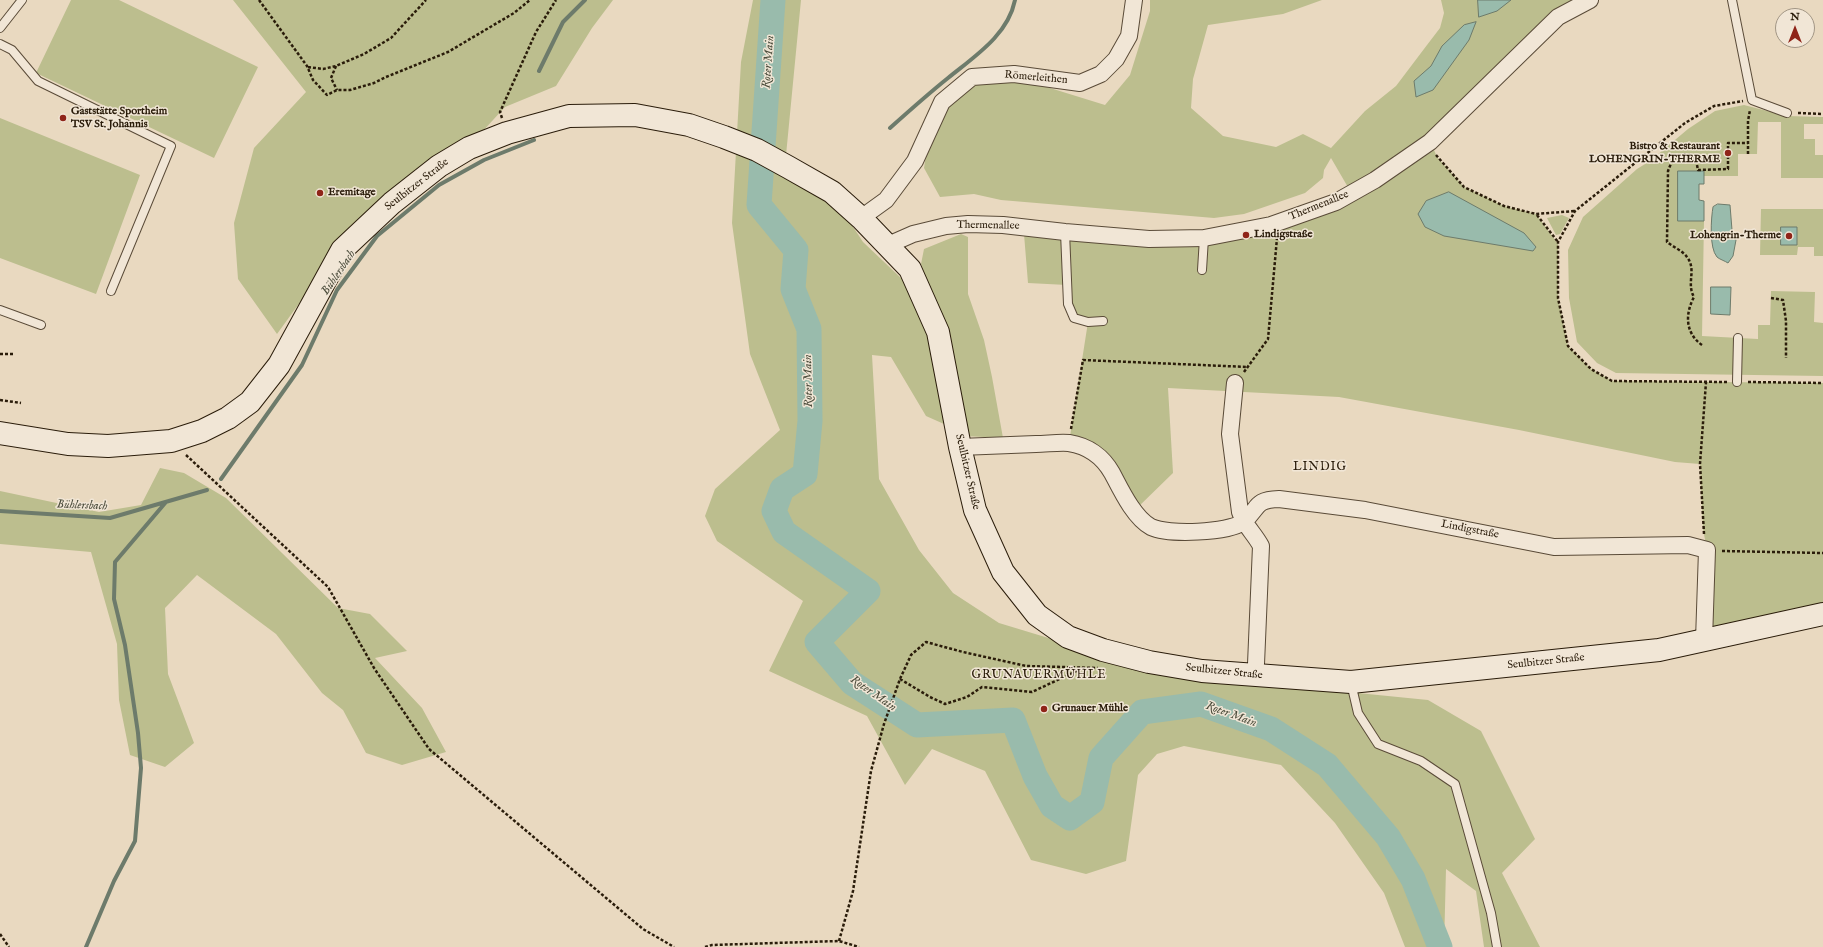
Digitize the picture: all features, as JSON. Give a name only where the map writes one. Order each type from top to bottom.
[{"type":"street","name":"Römerleithen","points":[[862,218],[886,200],[915,161],[942,102],[972,77],[1014,74],[1080,82],[1101,74],[1116,59],[1129,36],[1134,0]]},
{"type":"street","name":"Thermenallee","points":[[888,245],[913,234],[946,226],[968,224],[1003,224],[1065,232],[1149,239],[1204,238],[1271,224],[1336,202],[1375,180],[1424,147],[1558,17],[1590,0]]},
{"type":"street","name":"Seulbitzer Straße","points":[[0,433],[68,444],[114,445],[171,441],[202,431],[228,418],[250,402],[279,365],[342,250],[392,203],[439,166],[469,148],[506,134],[569,116],[635,115],[689,125],[757,150],[788,167],[832,192],[862,218],[910,269],[938,332],[960,447],[975,510],[1003,572],[1037,615],[1068,637],[1103,650],[1149,662],[1202,672],[1351,682],[1659,650],[1823,614]]},
{"type":"street","points":[[1235,383],[1230,434],[1240,512],[1243,522],[1253,532],[1261,546],[1256,664]]},
{"type":"street","points":[[960,447],[1069,443],[1092,451],[1107,463],[1132,508],[1151,527],[1174,531],[1204,532],[1229,528],[1243,522]]},
{"type":"street","name":"Lindigstraße","points":[[1243,522],[1258,504],[1268,500],[1279,499],[1365,510],[1554,547],[1688,545],[1707,550]]},
{"type":"street","points":[[1704,640],[1707,550]]},
{"type":"lane","points":[[0,28],[22,0]]},
{"type":"lane","points":[[1732,0],[1752,100],[1787,113]]},
{"type":"lane","points":[[0,44],[12,50],[38,81],[171,146],[111,291]]},
{"type":"lane","points":[[1065,232],[1068,304],[1074,318],[1088,322],[1104,321]]},
{"type":"lane","points":[[1202,270],[1204,238]]},
{"type":"lane","points":[[0,310],[41,324]]},
{"type":"lane","points":[[1737,382],[1738,338]]},
{"type":"lane","points":[[1351,682],[1358,713],[1378,744],[1420,761],[1455,784],[1491,913],[1497,947]]},
{"type":"path","points":[[259,0],[307,66],[313,80],[327,95],[337,90],[350,90],[374,84],[386,77],[448,52],[514,13],[530,0]]},
{"type":"path","points":[[307,66],[323,69],[336,66],[364,54],[391,38],[426,0]]},
{"type":"path","points":[[500,112],[536,32],[556,0]]},
{"type":"path","points":[[336,66],[331,78],[337,90]]},
{"type":"path","points":[[1748,154],[1748,120],[1752,100],[1714,106],[1685,123],[1575,211],[1558,242],[1558,298],[1568,346],[1591,369],[1612,381],[1823,383]]},
{"type":"path","points":[[1787,113],[1823,114]]},
{"type":"path","points":[[1702,345],[1691,335],[1689,329],[1690,304],[1694,297],[1690,285],[1692,265],[1687,256],[1667,242],[1668,171],[1672,161],[1677,156],[1688,154],[1696,160],[1698,170],[1728,169],[1728,143],[1748,143]]},
{"type":"path","points":[[1437,157],[1464,188],[1504,206],[1536,214],[1575,211]]},
{"type":"path","points":[[1536,214],[1558,242]]},
{"type":"path","points":[[1235,383],[1268,339],[1277,238],[1271,224]]},
{"type":"path","points":[[1771,298],[1783,300],[1786,321],[1786,358]]},
{"type":"path","points":[[0,354],[16,354]]},
{"type":"path","points":[[1069,443],[1083,360],[1248,367]]},
{"type":"path","points":[[1706,382],[1700,464],[1703,530],[1707,550],[1823,553]]},
{"type":"path","points":[[0,400],[21,403]]},
{"type":"path","points":[[171,441],[328,587],[374,668],[429,749],[643,929],[674,947]]},
{"type":"path","points":[[839,941],[853,891],[871,771],[884,724],[900,679],[911,655],[926,642],[1026,666],[1104,668]]},
{"type":"path","points":[[900,679],[945,704],[967,697],[982,687],[1032,692],[1086,668]]},
{"type":"path","points":[[0,934],[8,947]]},
{"type":"path","points":[[706,947],[712,945],[839,941],[859,947]]},
{"type":"green space","points":[[71,0],[119,0],[258,67],[214,158],[36,73]]},
{"type":"green space","name":"Eremitage","points":[[233,0],[613,0],[592,28],[556,86],[505,107],[481,133],[340,247],[277,334],[238,279],[234,223],[254,148],[306,92]]},
{"type":"green space","points":[[753,0],[801,0],[784,176],[842,210],[863,242],[902,279],[918,305],[930,342],[944,408],[944,424],[926,416],[891,357],[872,355],[879,479],[919,550],[953,593],[999,623],[1167,674],[1428,700],[1481,731],[1535,839],[1502,873],[1540,947],[1484,947],[1476,891],[1446,869],[1444,947],[1405,947],[1384,893],[1335,823],[1281,765],[1184,746],[1157,754],[1138,775],[1126,861],[1086,874],[1031,860],[985,771],[932,749],[905,785],[867,716],[769,671],[803,601],[717,541],[705,516],[715,489],[780,430],[750,354],[732,223],[741,62]]},
{"type":"green space","points":[[1150,0],[1322,0],[1283,14],[1208,25],[1193,79],[1191,108],[1223,136],[1276,147],[1303,134],[1331,148],[1365,111],[1396,86],[1440,28],[1444,13],[1441,0],[1576,0],[1434,132],[1349,189],[1331,158],[1324,170],[1323,178],[1305,193],[1244,214],[1214,218],[1001,200],[974,194],[940,197],[924,168],[930,129],[946,105],[974,79],[1008,75],[1105,105],[1130,75],[1150,11]]},
{"type":"green space","points":[[1744,105],[1787,116],[1823,117],[1823,124],[1804,124],[1804,139],[1815,139],[1815,155],[1823,155],[1823,178],[1781,178],[1781,122],[1758,122],[1757,154],[1738,154],[1738,176],[1704,176],[1704,172],[1678,172],[1678,221],[1704,221],[1702,336],[1758,339],[1758,325],[1770,325],[1771,291],[1815,292],[1814,322],[1823,323],[1823,376],[1616,373],[1597,363],[1577,342],[1569,298],[1568,250],[1583,217],[1637,169],[1650,161],[1688,129],[1715,111]]},
{"type":"green space","points":[[0,118],[140,175],[96,294],[0,258]]},
{"type":"green space","points":[[1434,150],[1437,157],[1464,187],[1504,206],[1536,214],[1558,244],[1558,298],[1568,346],[1591,369],[1612,381],[1823,383],[1823,609],[1704,631],[1707,550],[1703,529],[1700,464],[1675,462],[1519,430],[1339,397],[1168,388],[1173,473],[1134,511],[1107,463],[1069,443],[1088,322],[1074,318],[1067,285],[1028,283],[1024,234],[1155,244],[1329,212],[1364,196]]},
{"type":"green space","points":[[1761,209],[1823,209],[1823,256],[1814,256],[1814,247],[1798,247],[1797,255],[1760,255]]},
{"type":"green space","points":[[1562,215],[1569,218],[1560,234],[1556,235],[1547,218]]},
{"type":"green space","points":[[961,234],[968,237],[968,294],[984,340],[1003,438],[964,436],[951,354],[921,264],[924,249]]},
{"type":"green space","points":[[160,468],[184,473],[226,498],[338,608],[370,614],[407,651],[375,658],[422,708],[446,752],[402,765],[366,753],[343,710],[322,693],[276,634],[197,575],[165,608],[168,674],[194,743],[165,767],[130,755],[119,700],[117,644],[91,552],[0,544],[0,491],[99,512],[141,505]]},
{"type":"shaded area","points":[[1478,0],[1511,0],[1497,11],[1479,17]]},
{"type":"shaded area","points":[[1476,22],[1469,40],[1433,90],[1416,97],[1414,81],[1431,66],[1442,46],[1464,25]]},
{"type":"shaded area","points":[[1678,171],[1704,171],[1704,184],[1699,184],[1699,200],[1704,201],[1704,221],[1678,221]]},
{"type":"shaded area","points":[[1449,192],[1524,233],[1536,247],[1533,251],[1444,236],[1425,227],[1418,214],[1426,201]]},
{"type":"shaded area","points":[[1718,204],[1730,205],[1732,230],[1736,240],[1733,256],[1728,263],[1717,257],[1714,253],[1711,233],[1712,212],[1713,207]]},
{"type":"shaded area","name":"Lohengrin-Therme","points":[[1781,227],[1797,227],[1797,245],[1781,245]]},
{"type":"shaded area","points":[[1711,287],[1731,287],[1730,315],[1711,314]]},
{"type":"waterway","name":"Bühlersbach","points":[[539,71],[563,22],[585,0]]},
{"type":"waterway","name":"Roter Main","points":[[773,0],[759,205],[796,250],[793,289],[809,329],[810,421],[805,474],[782,489],[774,511],[784,532],[868,591],[817,642],[852,683],[917,725],[1013,720],[1035,776],[1052,806],[1070,818],[1092,802],[1101,758],[1142,712],[1201,704],[1271,729],[1327,765],[1388,837],[1413,879],[1440,947]]},
{"type":"waterway","points":[[890,128],[989,44],[1005,24],[1015,0]]},
{"type":"waterway","name":"Bühlersbach","points":[[221,479],[302,365],[337,290],[377,236],[439,185],[484,160],[534,140]]},
{"type":"waterway","name":"Bühlersbach","points":[[0,511],[110,518],[207,490]]},
{"type":"waterway","points":[[86,947],[114,881],[135,841],[141,768],[138,733],[125,645],[114,599],[115,562],[166,502]]},
{"type":"place","name":"Gaststätte Sportheim TSV St. Johannis","points":[[63,118]]},
{"type":"place","name":"Bistro & Restaurant LOHENGRIN-THERME","points":[[1728,153]]},
{"type":"place","name":"Eremitage","points":[[320,193]]},
{"type":"place","name":"Lindigstraße","points":[[1246,235]]},
{"type":"place","name":"Lohengrin-Therme","points":[[1789,236]]},
{"type":"place","name":"Grunauer Mühle","points":[[1044,709]]},
{"type":"district","name":"LINDIG","points":[[1320,468]]},
{"type":"district","name":"GRUNAUERMÜHLE","points":[[1039,676]]}]
